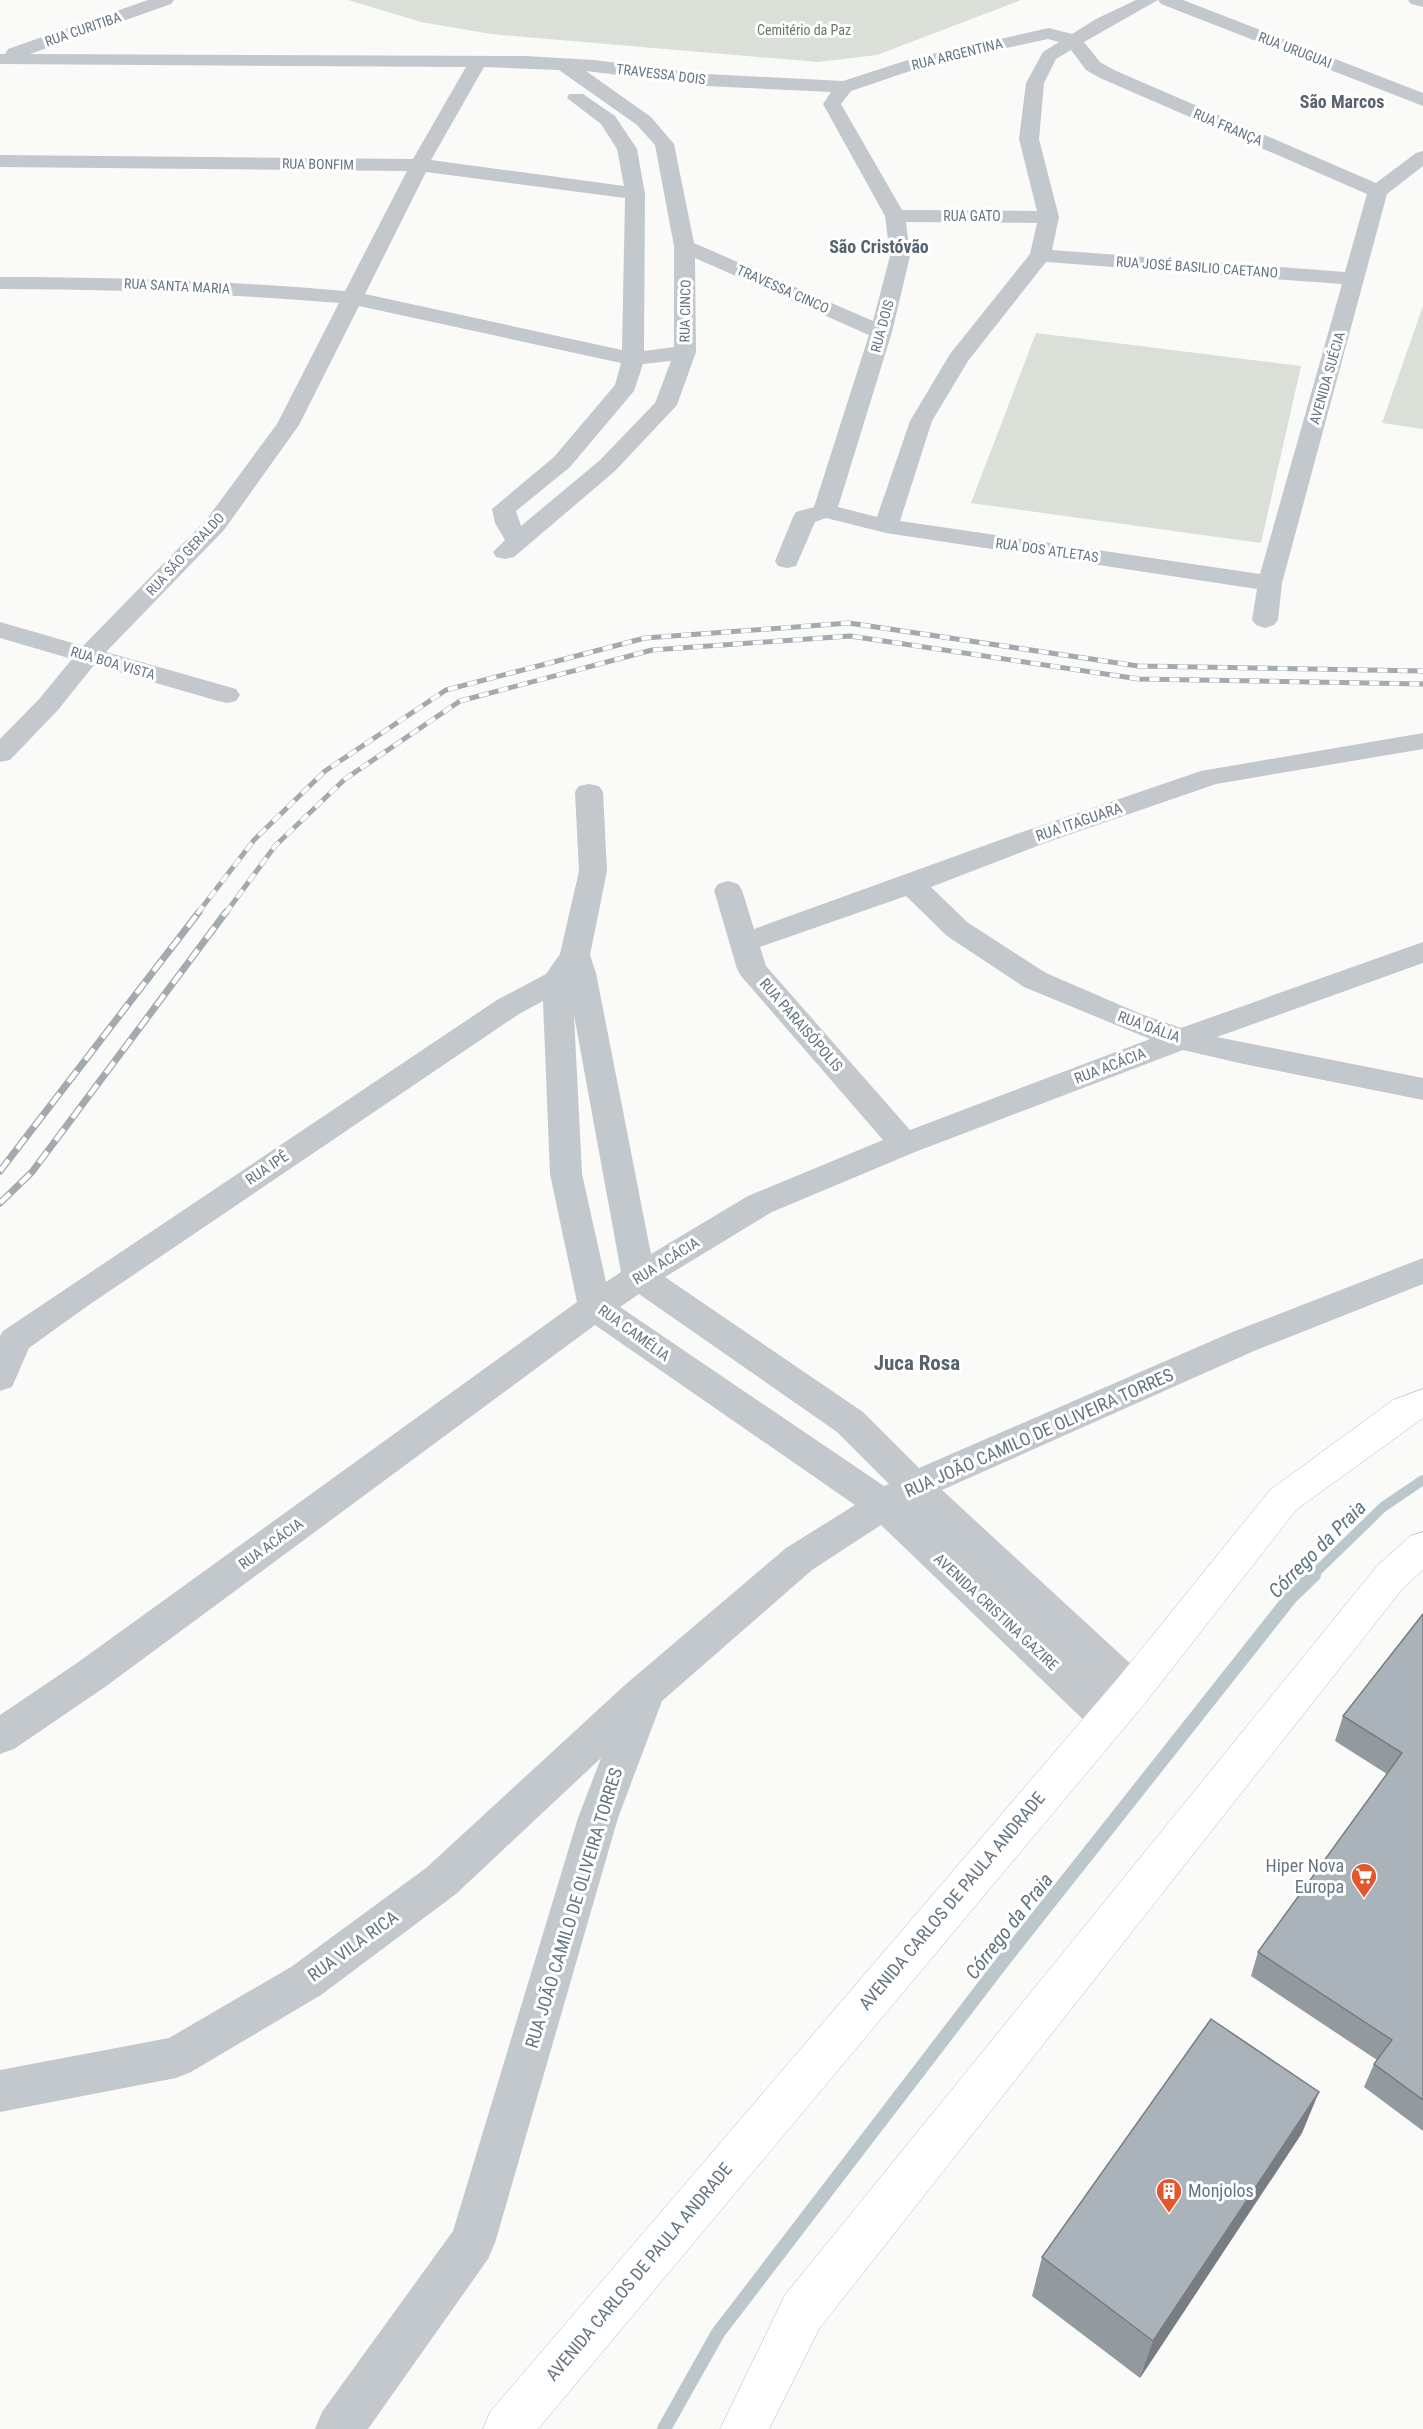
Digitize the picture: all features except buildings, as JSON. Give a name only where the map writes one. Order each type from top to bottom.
[{"type":"main road","name":"AVENIDA CARLOS DE PAULA ANDRADE","points":[[507,2429],[1120,1703],[1284,1500],[1406,1410],[1423,1403]]},
{"type":"main road","points":[[744,2429],[802,2312],[1390,1578],[1423,1547]]},
{"type":"street","name":"RUA CURITIBA","points":[[0,59],[165,0]]},
{"type":"street","points":[[886,526],[921,421],[958,359],[1040,255],[1049,217],[1029,139],[1035,82],[1049,56],[1078,47],[1102,22],[1150,0]]},
{"type":"street","name":"RUA URUGUAI","points":[[1167,0],[1423,100]]},
{"type":"street","points":[[1417,0],[1423,2]]},
{"type":"street","name":"RUA ARGENTINA","points":[[844,87],[920,62],[1049,33],[1078,47]]},
{"type":"street","name":"RUA FRANÇA","points":[[1078,47],[1093,66],[1107,74],[1378,191]]},
{"type":"street","points":[[0,59],[478,62],[423,158],[354,298]]},
{"type":"street","name":"RUA CINCO","points":[[478,62],[525,62],[559,78],[644,121],[664,144],[684,246],[685,352],[666,405],[606,466],[512,547],[504,509],[562,462],[626,386],[633,359],[634,185],[627,149],[608,120],[559,78]]},
{"type":"street","name":"TRAVESSA DOIS","points":[[559,78],[706,80],[844,87]]},
{"type":"street","name":"RUA DOIS","points":[[825,511],[881,332],[900,256],[895,216],[870,168],[831,104],[844,87]]},
{"type":"street","name":"RUA BONFIM","points":[[0,148],[423,158],[508,175],[634,185]]},
{"type":"street","points":[[1378,191],[1423,157]]},
{"type":"street","name":"RUA BONFIM","points":[[0,161],[423,158]]},
{"type":"street","name":"AVENIDA SUÉCIA","points":[[1265,620],[1270,583],[1378,191]]},
{"type":"street","name":"RUA GATO","points":[[895,216],[1049,217]]},
{"type":"street","name":"TRAVESSA CINCO","points":[[684,246],[881,332]]},
{"type":"street","name":"RUA JOSÉ BASILIO CAETANO","points":[[1040,255],[1355,279]]},
{"type":"street","name":"RUA SANTA MARIA","points":[[0,282],[245,289],[354,298],[633,359],[685,352]]},
{"type":"street","name":"RUA SÃO GERALDO","points":[[0,754],[49,704],[88,656],[215,525],[288,425],[354,298]]},
{"type":"street","points":[[787,561],[805,517],[825,511]]},
{"type":"street","name":"RUA DOS ATLETAS","points":[[825,511],[886,526],[1270,583]]},
{"type":"street","name":"RUA BOA VISTA","points":[[0,630],[227,694]]},
{"type":"street","name":"RUA ITAGUARA","points":[[746,942],[911,884],[1035,837],[1211,777],[1423,741]]},
{"type":"street","points":[[589,792],[592,871],[571,969],[639,1277],[850,1422],[900,1496]]},
{"type":"street","name":"RUA DÁLIA","points":[[911,884],[957,928],[1035,980],[1130,1021],[1181,1039],[1239,1053],[1423,1089]]},
{"type":"street","name":"RUA PARAISÓPOLIS","points":[[728,890],[746,942],[752,969],[904,1144]]},
{"type":"street","name":"RUA ACÁCIA","points":[[0,1737],[91,1675],[595,1307],[639,1277],[760,1204],[904,1144],[1181,1039],[1423,952]]},
{"type":"street","name":"RUA CAMÉLIA","points":[[571,969],[566,1174],[595,1307],[900,1496]]},
{"type":"street","name":"RUA IPÊ","points":[[0,1378],[15,1340],[508,1007],[571,969]]},
{"type":"street","name":"RUA JOÃO CAMILO DE OLIVEIRA TORRES","points":[[339,2429],[472,2243],[598,1818],[646,1691],[799,1559],[900,1496],[1242,1342],[1423,1270]]},
{"type":"street","name":"AVENIDA CRISTINA GAZIRE","points":[[900,1496],[1120,1703]]},
{"type":"street","name":"RUA VILA RICA","points":[[0,2091],[176,2057],[306,1981],[441,1881],[646,1691]]},
{"type":"green space","name":"Cemitério da Paz","points":[[348,0],[1021,0],[877,55],[818,62],[491,34],[421,22]]},
{"type":"green space","points":[[1423,306],[1423,429],[1382,423]]},
{"type":"green space","points":[[1036,333],[1301,366],[1261,543],[971,503]]},
{"type":"waterway","name":"Córrego da Praia","points":[[1312,1576],[1383,1507],[1423,1480]]},
{"type":"waterway","name":"Córrego da Praia","points":[[664,2429],[718,2333],[1007,1956],[1291,1597],[1314,1575]]},
{"type":"railway","points":[[197,914],[254,840],[325,771],[446,690],[645,638],[849,623],[1138,666],[1423,671]]},
{"type":"railway","points":[[225,914],[275,846],[345,779],[460,701],[652,650],[850,636],[1139,679],[1423,684]]},
{"type":"railway","points":[[0,1171],[199,912]]},
{"type":"railway","points":[[0,1203],[32,1172],[226,912]]},
{"type":"place","name":"Hiper Nova Europa","points":[[1364,1899]]},
{"type":"place","name":"Monjolos","points":[[1169,2214]]},
{"type":"district","name":"São Marcos","points":[[1342,102]]},
{"type":"district","name":"São Cristóvão","points":[[879,247]]},
{"type":"district","name":"Juca Rosa","points":[[917,1363]]}]
